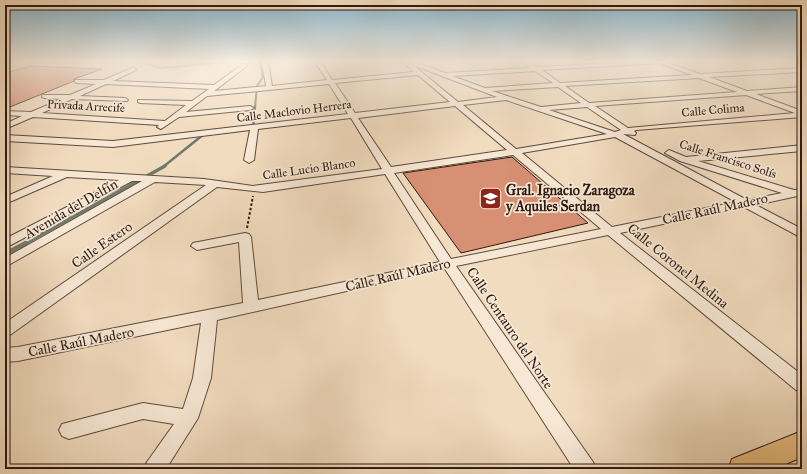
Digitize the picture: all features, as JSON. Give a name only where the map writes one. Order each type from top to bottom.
[{"type":"main road","points":[[742,469],[802,444]]},
{"type":"street","points":[[5,127],[100,84]]},
{"type":"street","points":[[144,84],[215,88]]},
{"type":"street","points":[[5,138],[99,144],[142,140],[220,84]]},
{"type":"street","points":[[207,94],[298,84]]},
{"type":"street","name":"Calle Centauro del Norte","points":[[333,84],[448,264],[586,469]]},
{"type":"street","name":"Calle Coronel Medina","points":[[433,84],[610,231],[802,385]]},
{"type":"street","points":[[468,84],[615,134],[670,162],[802,234]]},
{"type":"street","points":[[481,89],[573,84]]},
{"type":"street","points":[[722,84],[802,114]]},
{"type":"street","name":"Calle Francisco Solís","points":[[559,85],[627,130],[684,159],[798,194]]},
{"type":"street","points":[[537,108],[802,89]]},
{"type":"street","points":[[44,96],[125,100]]},
{"type":"street","name":"Calle Maclovio Herrera","points":[[142,140],[205,134],[506,98]]},
{"type":"street","points":[[140,101],[193,103]]},
{"type":"street","points":[[178,115],[250,108]]},
{"type":"street","name":"Privada Arrecife","points":[[5,113],[167,123]]},
{"type":"street","name":"Calle Colima","points":[[615,134],[627,130],[802,114]]},
{"type":"street","points":[[249,160],[254,128]]},
{"type":"street","name":"Calle Lucio Blanco","points":[[5,170],[216,183],[253,189],[514,152],[615,134]]},
{"type":"street","points":[[670,162],[684,159],[802,148]]},
{"type":"street","points":[[5,201],[64,174]]},
{"type":"street","points":[[5,244],[130,178]]},
{"type":"street","name":"Avenida del Delfín","points":[[5,264],[151,180]]},
{"type":"street","name":"Calle Estero","points":[[5,331],[216,183]]},
{"type":"street","name":"Calle Raúl Madero","points":[[5,355],[18,354],[210,316],[448,264],[744,203],[798,194]]},
{"type":"street","points":[[197,246],[245,237],[251,307]]},
{"type":"street","points":[[154,469],[189,418],[202,378],[210,316]]},
{"type":"street","points":[[69,430],[143,411],[189,418]]},
{"type":"path","points":[[245,237],[253,189]]},
{"type":"building","points":[[5,84],[66,84],[5,109]]},
{"type":"building","name":"Gral. Ignacio Zaragoza y Aquiles Serdan","points":[[512,157],[588,223],[461,253],[403,173]]},
{"type":"waterway","points":[[255,108],[258,84]]},
{"type":"waterway","points":[[253,128],[255,107]]},
{"type":"waterway","points":[[163,167],[204,134]]},
{"type":"waterway","points":[[24,244],[165,166]]},
{"type":"waterway","points":[[5,254],[26,243]]},
{"type":"place","name":"Gral. Ignacio Zaragoza y Aquiles Serdan","points":[[490,198]]}]
